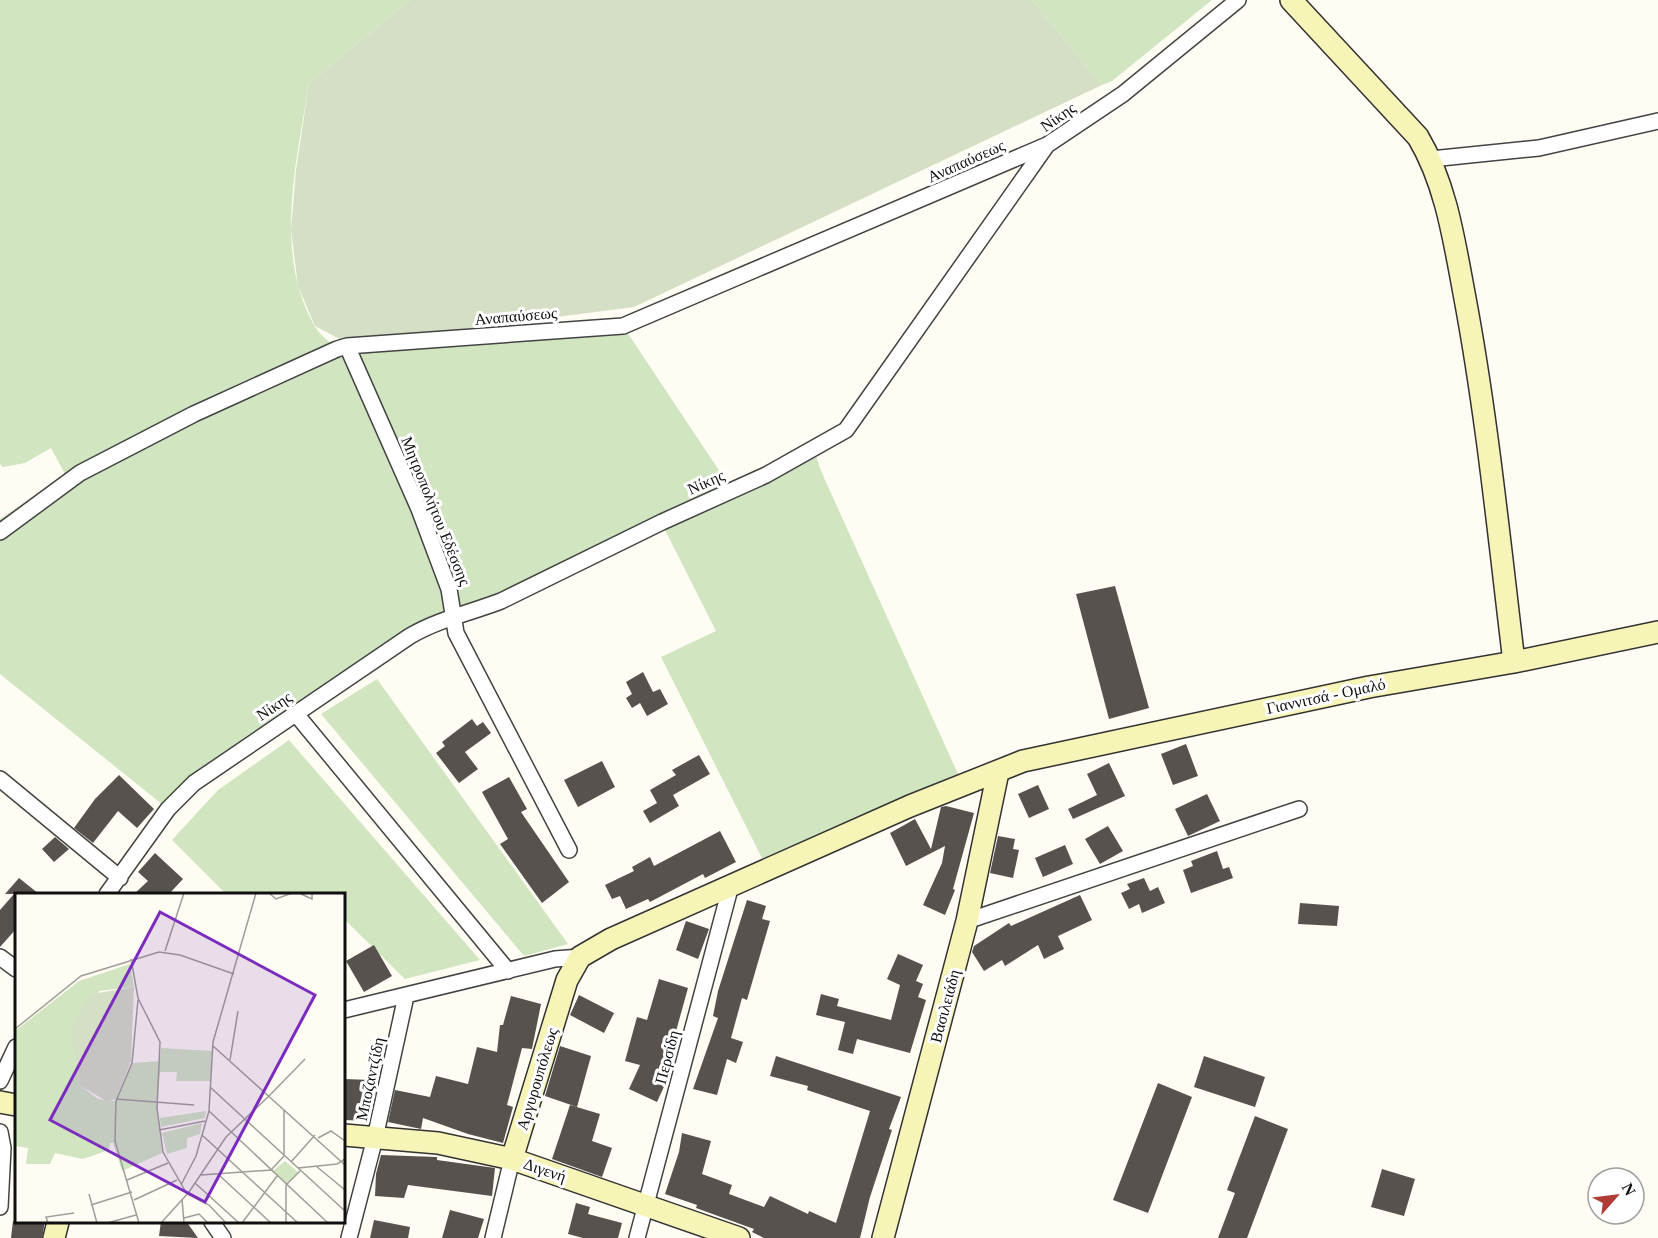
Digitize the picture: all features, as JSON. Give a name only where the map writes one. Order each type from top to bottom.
[{"type":"street","name":"Νίκης","points":[[108,893],[168,809],[194,783],[410,636],[438,621],[501,601],[662,522],[765,475],[846,430],[1047,145],[1123,94],[1238,0]]},
{"type":"street","points":[[1292,0],[1404,120],[1431,159],[1458,260],[1486,418],[1514,662]]},
{"type":"street","points":[[1431,159],[1539,148],[1658,120]]},
{"type":"street","name":"Αναπαύσεως","points":[[0,532],[80,473],[194,414],[347,346],[364,347],[623,326],[900,210],[1047,145]]},
{"type":"street","name":"Μητροπολήτου Εδέσσης","points":[[347,346],[419,509],[449,589],[456,633],[569,850]]},
{"type":"street","name":"Γιαννιτσά - Ομαλό","points":[[580,957],[611,939],[910,806],[1023,761],[1369,687],[1514,662],[1658,632]]},
{"type":"street","points":[[296,714],[508,971]]},
{"type":"street","name":"Βασιλειάδη","points":[[884,1238],[967,921],[998,772]]},
{"type":"street","points":[[0,778],[120,878]]},
{"type":"street","points":[[967,921],[1299,808]]},
{"type":"street","name":"Περσίδη","points":[[638,1238],[732,885]]},
{"type":"street","points":[[0,957],[15,968]]},
{"type":"street","points":[[345,1010],[555,958],[580,957]]},
{"type":"street","name":"Αργυρουπόλεως","points":[[493,1238],[512,1159],[567,980],[580,957]]},
{"type":"street","name":"Μποζαντζίδη","points":[[349,1238],[375,1138],[406,996]]},
{"type":"street","points":[[0,1080],[15,1049]]},
{"type":"street","points":[[0,1132],[3,1148],[0,1207]]},
{"type":"street","name":"Διγενή","points":[[345,1135],[438,1143],[512,1159],[740,1238]]},
{"type":"street","points":[[54,1238],[58,1223]]},
{"type":"green space","points":[[0,0],[410,0],[309,83],[294,174],[291,237],[294,267],[302,297],[316,328],[336,349],[623,326],[732,490],[814,450],[821,471],[963,785],[767,868],[661,657],[716,631],[661,522],[554,574],[438,620],[168,809],[0,674],[0,519],[65,474],[51,448],[25,463],[3,467],[0,464]]},
{"type":"green space","points":[[410,0],[1032,0],[1102,85],[634,307],[349,344],[315,326],[298,286],[291,230],[296,170],[309,83]]},
{"type":"green space","points":[[1032,0],[1212,0],[1112,81],[1102,85]]},
{"type":"green space","points":[[377,679],[568,944],[524,956],[321,714]]},
{"type":"green space","points":[[289,740],[480,960],[405,979],[345,920],[345,893],[225,893],[172,840],[218,790]]},
{"type":"building","points":[[1115,586],[1149,708],[1109,719],[1076,594]]},
{"type":"building","points":[[643,672],[653,692],[660,689],[668,704],[647,716],[640,703],[632,708],[626,698],[632,694],[626,682]]},
{"type":"building","points":[[472,719],[477,726],[483,722],[491,733],[465,752],[478,769],[459,783],[436,753],[445,746],[442,742]]},
{"type":"building","points":[[1186,744],[1198,776],[1173,785],[1161,754]]},
{"type":"building","points":[[699,755],[710,774],[673,795],[679,806],[650,823],[643,811],[657,803],[650,790],[676,775],[672,770]]},
{"type":"building","points":[[602,761],[615,787],[578,807],[564,780]]},
{"type":"building","points":[[1109,763],[1125,796],[1073,819],[1068,809],[1097,795],[1087,774]]},
{"type":"building","points":[[119,775],[154,809],[137,828],[118,811],[93,843],[74,828],[95,799]]},
{"type":"building","points":[[509,777],[527,809],[521,812],[569,882],[542,903],[500,844],[508,839],[482,792]]},
{"type":"building","points":[[1038,785],[1049,809],[1029,818],[1018,794]]},
{"type":"building","points":[[1207,794],[1220,821],[1188,836],[1175,809]]},
{"type":"building","points":[[946,806],[974,813],[953,889],[955,890],[945,915],[923,905],[942,863],[945,846],[906,866],[890,833],[915,819],[931,849],[941,807]]},
{"type":"building","points":[[1108,826],[1123,851],[1100,864],[1085,839]]},
{"type":"building","points":[[720,831],[736,862],[705,878],[703,874],[650,902],[648,899],[626,909],[620,896],[612,899],[605,885],[634,871],[632,867],[650,857],[654,866]]},
{"type":"building","points":[[998,836],[1015,839],[1013,849],[1019,850],[1013,878],[990,873]]},
{"type":"building","points":[[55,837],[69,849],[54,862],[42,849]]},
{"type":"building","points":[[1065,845],[1073,864],[1043,877],[1035,858]]},
{"type":"building","points":[[1217,851],[1223,869],[1229,867],[1233,878],[1191,893],[1183,870],[1193,866],[1191,861]]},
{"type":"building","points":[[155,853],[183,879],[170,893],[135,893],[148,881],[138,872]]},
{"type":"building","points":[[19,878],[38,893],[15,893],[15,930],[0,947],[0,910],[14,894],[5,894]]},
{"type":"building","points":[[1144,878],[1150,891],[1158,887],[1165,903],[1142,913],[1139,904],[1129,909],[1121,893],[1130,889],[1127,884]]},
{"type":"building","points":[[1080,895],[1092,920],[1058,936],[1064,949],[1044,959],[1038,945],[1005,966],[1002,960],[984,971],[972,952],[974,946],[1009,923],[1011,926]]},
{"type":"building","points":[[747,900],[766,906],[762,919],[770,921],[747,1000],[742,998],[731,1038],[743,1042],[736,1063],[727,1059],[717,1095],[693,1089],[718,1018],[713,1016],[718,991]]},
{"type":"building","points":[[1300,903],[1339,906],[1337,926],[1298,924]]},
{"type":"building","points":[[686,921],[709,929],[698,959],[676,950]]},
{"type":"building","points":[[374,945],[392,976],[364,992],[346,961]]},
{"type":"building","points":[[898,954],[923,965],[916,981],[923,984],[918,997],[926,1000],[910,1053],[857,1039],[853,1054],[838,1050],[845,1022],[816,1015],[821,994],[839,999],[837,1006],[891,1020],[900,985],[887,979]]},
{"type":"building","points":[[659,979],[688,988],[663,1078],[667,1080],[657,1102],[629,1089],[640,1065],[625,1061],[637,1017],[647,1020]]},
{"type":"building","points":[[579,995],[614,1013],[604,1033],[570,1015]]},
{"type":"building","points":[[511,996],[541,1004],[532,1049],[522,1048],[507,1105],[513,1107],[503,1143],[468,1134],[423,1118],[421,1129],[388,1122],[395,1090],[430,1097],[436,1076],[468,1084],[477,1047],[497,1052],[500,1025],[503,1025]]},
{"type":"building","points":[[560,1046],[591,1056],[577,1107],[545,1096]]},
{"type":"building","points":[[776,1056],[901,1097],[889,1129],[892,1130],[870,1197],[860,1238],[764,1238],[752,1232],[754,1229],[665,1194],[679,1152],[682,1133],[711,1141],[702,1174],[732,1185],[729,1194],[764,1207],[770,1196],[808,1214],[809,1211],[836,1223],[870,1111],[807,1090],[808,1086],[770,1076]]},
{"type":"building","points":[[1204,1056],[1265,1077],[1255,1107],[1194,1087]]},
{"type":"building","points":[[345,1079],[371,1080],[369,1121],[345,1120]]},
{"type":"building","points":[[1158,1083],[1192,1097],[1148,1213],[1113,1200]]},
{"type":"building","points":[[570,1105],[600,1114],[592,1141],[612,1148],[602,1177],[552,1159]]},
{"type":"building","points":[[1255,1116],[1288,1129],[1247,1238],[1218,1238],[1235,1193],[1227,1190]]},
{"type":"building","points":[[381,1155],[437,1157],[437,1160],[495,1168],[492,1196],[408,1185],[404,1198],[375,1196],[376,1174]]},
{"type":"building","points":[[1382,1169],[1415,1179],[1404,1216],[1371,1207]]},
{"type":"building","points":[[576,1203],[590,1207],[588,1214],[622,1223],[618,1238],[583,1238],[568,1234]]},
{"type":"building","points":[[450,1210],[484,1219],[478,1238],[442,1238]]},
{"type":"building","points":[[374,1220],[410,1227],[408,1238],[370,1238]]},
{"type":"building","points":[[13,1221],[15,1223],[45,1223],[42,1238],[11,1238]]},
{"type":"building","points":[[161,1223],[187,1223],[198,1238],[159,1236]]}]
